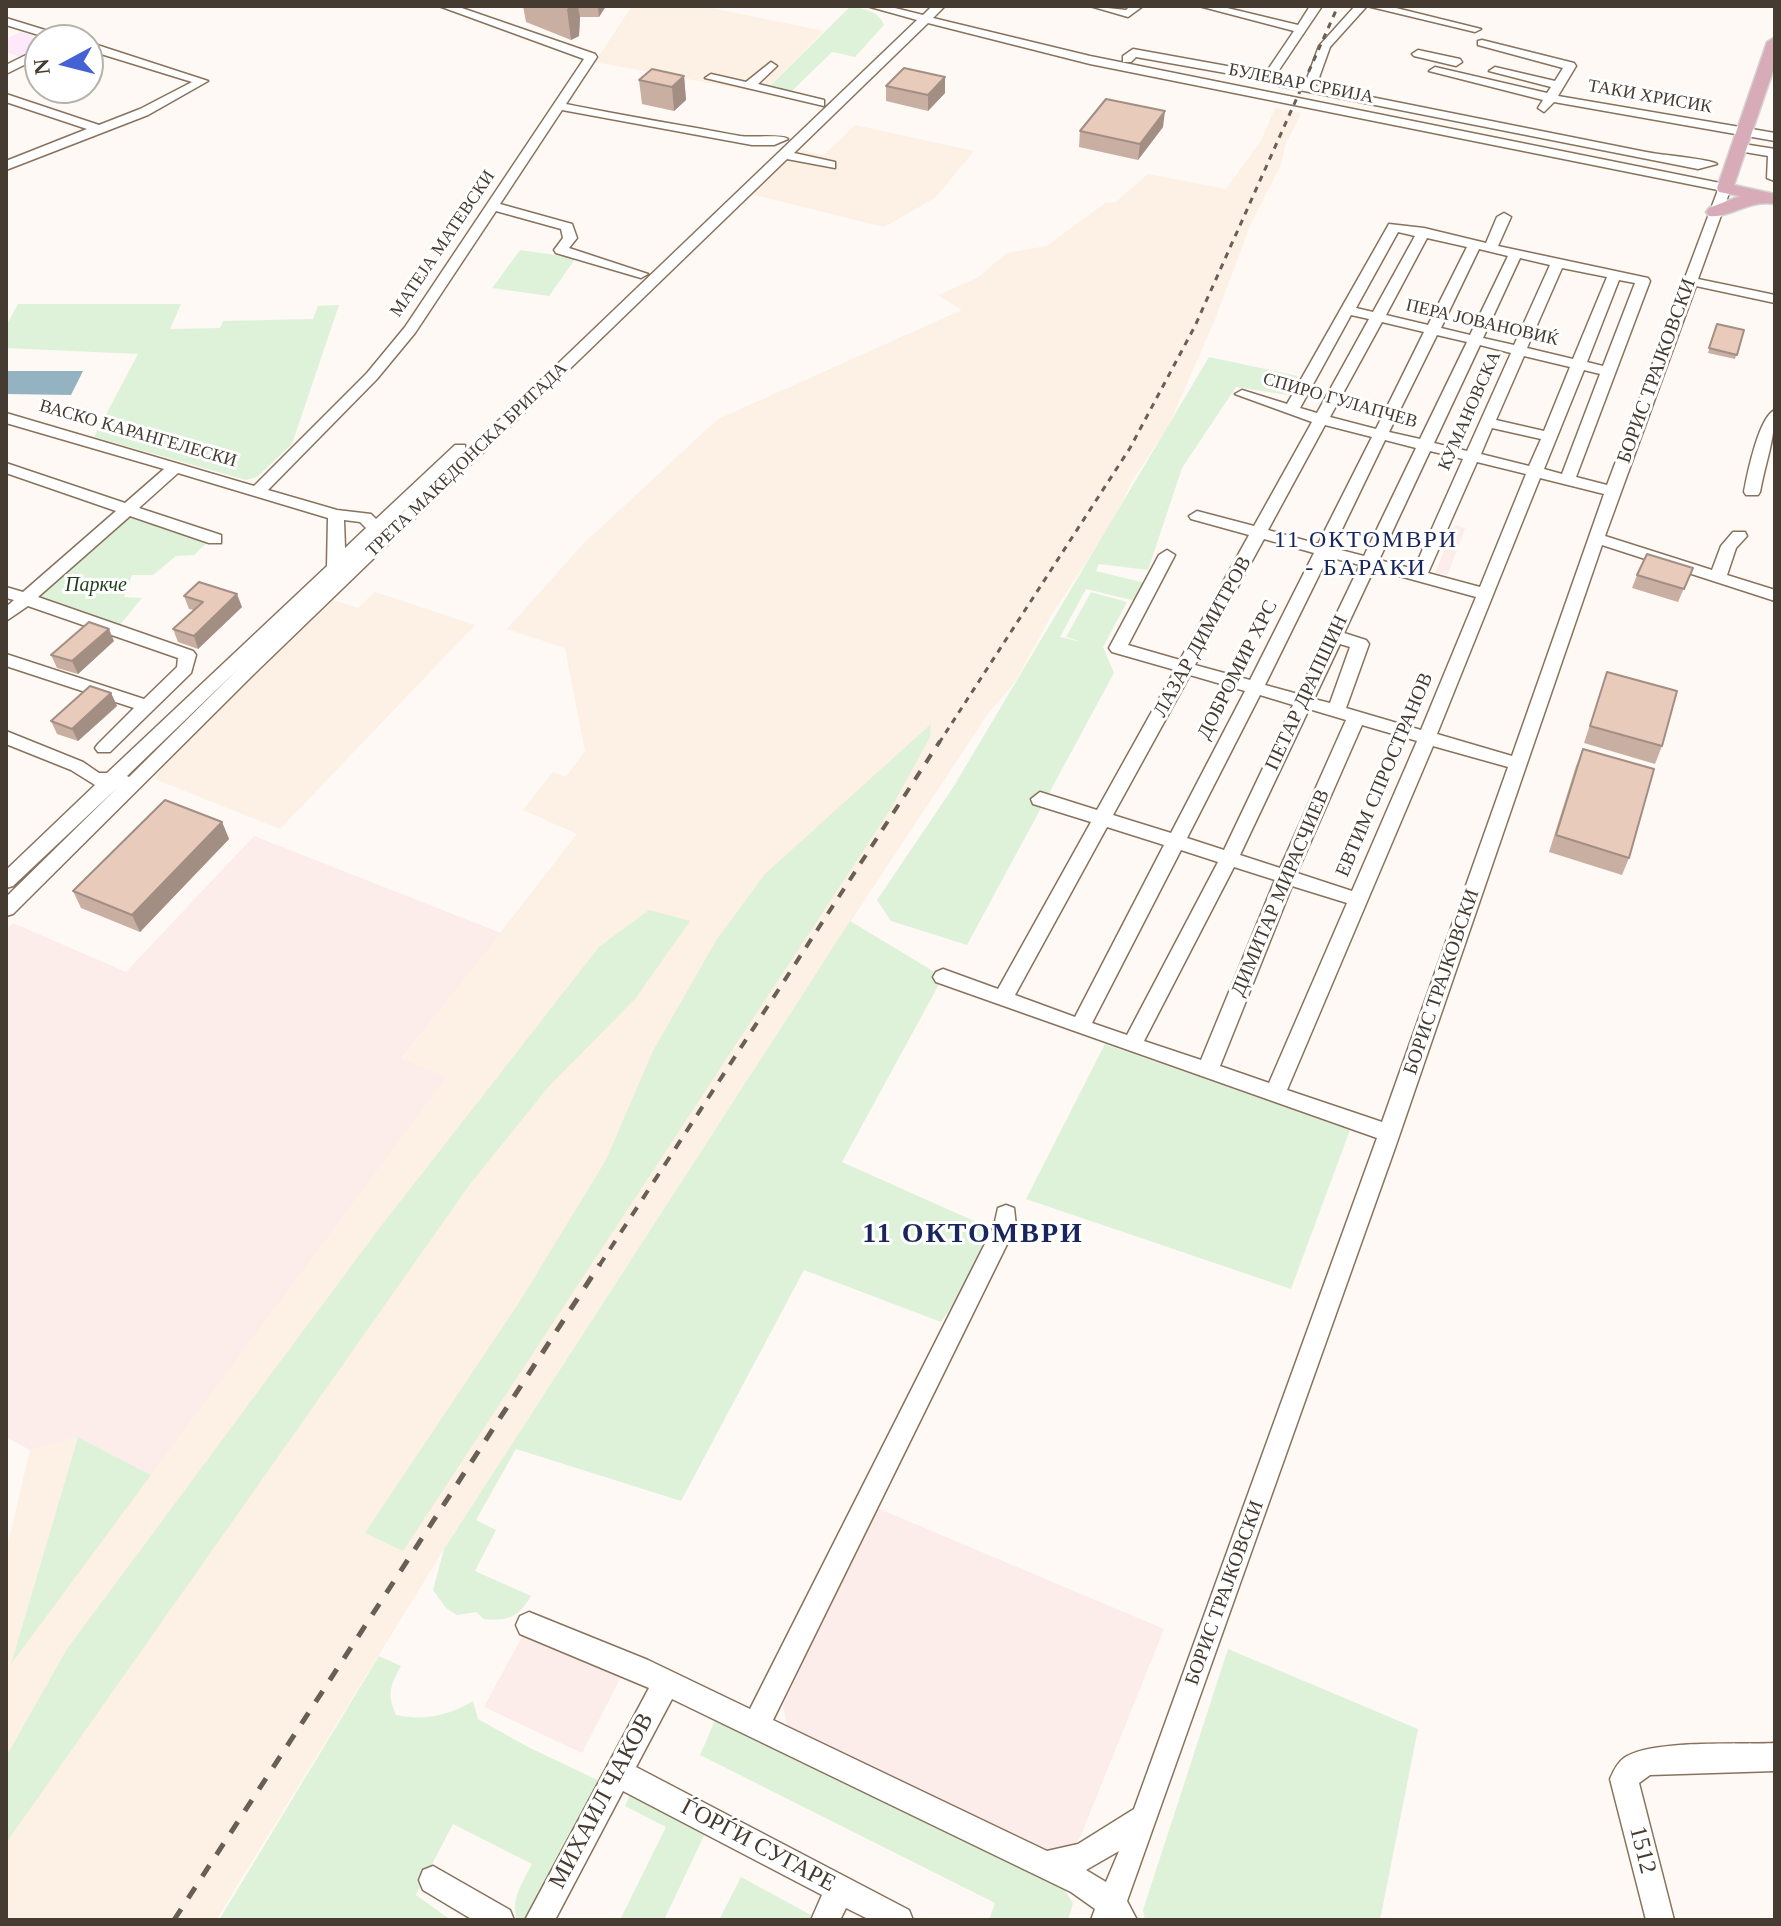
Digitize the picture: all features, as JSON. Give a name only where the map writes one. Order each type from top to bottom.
[{"type":"main road","name":"БОРИС ТРАЈКОВСКИ","points":[[1726,185],[1775,42]]},
{"type":"main road","points":[[1738,146],[1753,180],[1774,192]]},
{"type":"main road","points":[[1726,185],[1774,192]]},
{"type":"main road","points":[[1715,212],[1774,192]]},
{"type":"street","name":"МАТЕЈА МАТЕВСКИ","points":[[259,490],[323,428],[393,352],[591,57],[445,6]]},
{"type":"street","name":"БУЛЕВАР СРБИЈА","points":[[902,6],[1090,60],[1726,185]]},
{"type":"street","points":[[945,6],[967,27]]},
{"type":"street","points":[[1096,6],[1133,10]]},
{"type":"street","points":[[1205,6],[1301,29]]},
{"type":"street","points":[[1262,76],[1273,70],[1316,6]]},
{"type":"street","points":[[1310,92],[1325,46],[1361,6]]},
{"type":"street","points":[[1373,6],[1475,29]]},
{"type":"street","points":[[876,7],[891,18],[893,26]]},
{"type":"street","name":"БУЛЕВАР СРБИЈА","points":[[876,7],[924,12]]},
{"type":"street","name":"ТРЕТА МАКЕДОНСКА БРИГАДА","points":[[6,909],[125,782],[384,531],[900,43],[924,12]]},
{"type":"street","name":"ТРЕТА МАКЕДОНСКА БРИГАДА","points":[[6,881],[80,813],[125,782],[154,743],[335,566],[384,531],[406,498],[763,156],[924,12]]},
{"type":"street","points":[[900,43],[931,29],[967,27]]},
{"type":"street","name":"БУЛЕВАР СРБИЈА","points":[[967,27],[1310,92],[1662,172]]},
{"type":"street","name":"ТАКИ ХРИСИК","points":[[1435,71],[1458,69],[1557,85],[1570,66],[1482,43]]},
{"type":"street","points":[[6,166],[94,127],[144,112],[202,81],[104,51]]},
{"type":"street","points":[[1127,59],[1133,53],[1262,76],[1310,92],[1646,156],[1698,165],[1711,164]]},
{"type":"street","name":"ТАКИ ХРИСИК","points":[[1418,54],[1551,98],[1738,146]]},
{"type":"street","points":[[6,70],[24,60]]},
{"type":"street","points":[[749,86],[771,66]]},
{"type":"street","points":[[711,78],[820,103]]},
{"type":"street","points":[[1551,98],[1557,85]]},
{"type":"street","name":"ТАКИ ХРИСИК","points":[[1478,94],[1542,109],[1547,108],[1551,98]]},
{"type":"street","points":[[6,98],[94,127]]},
{"type":"street","points":[[560,106],[667,129],[748,142],[782,139]]},
{"type":"street","points":[[1662,172],[1707,170],[1738,146],[1775,137]]},
{"type":"street","points":[[748,142],[761,150],[763,156]]},
{"type":"street","points":[[1738,146],[1774,154],[1774,192]]},
{"type":"street","points":[[783,154],[830,165]]},
{"type":"street","points":[[1662,172],[1697,191],[1715,212]]},
{"type":"street","name":"БОРИС ТРАЈКОВСКИ","points":[[1113,1914],[1596,538],[1726,185]]},
{"type":"street","points":[[493,206],[567,227],[570,238],[561,250],[641,274]]},
{"type":"street","name":"ДОБРОМИР ХРС","points":[[1080,1027],[1255,688],[1433,330],[1504,217]]},
{"type":"street","points":[[1291,410],[1394,227],[1643,281],[1567,480]]},
{"type":"street","name":"ЛАЗАР ДИМИТРОВ","points":[[1003,999],[1424,232]]},
{"type":"street","name":"ПЕТАР ДРАПШИН","points":[[1132,1044],[1230,857],[1516,253]]},
{"type":"street","name":"КУМАНОВСКА","points":[[1419,576],[1558,262]]},
{"type":"street","name":"ЕВТИМ СПРОСТРАНОВ","points":[[1275,1094],[1427,738],[1615,274]]},
{"type":"street","points":[[1692,276],[1698,290],[1722,282],[1775,299]]},
{"type":"street","points":[[1692,276],[1775,289]]},
{"type":"street","name":"ПЕРА ЈОВАНОВИЌ","points":[[1347,310],[1608,371]]},
{"type":"street","name":"СПИРО ГУЛАПЧЕВ","points":[[1242,394],[1322,420],[1613,491]]},
{"type":"street","points":[[1752,492],[1757,464],[1775,415]]},
{"type":"street","name":"ВАСКО КАРАНГЕЛЕСКИ","points":[[6,418],[259,490]]},
{"type":"street","points":[[1487,422],[1547,436]]},
{"type":"street","points":[[6,616],[176,467]]},
{"type":"street","points":[[6,468],[215,539]]},
{"type":"street","points":[[259,490],[336,515],[353,528],[384,531]]},
{"type":"street","points":[[336,515],[370,511],[406,498]]},
{"type":"street","points":[[335,566],[338,542],[336,515]]},
{"type":"street","points":[[1197,516],[1485,594]]},
{"type":"street","points":[[1718,576],[1729,546],[1739,536]]},
{"type":"street","points":[[1596,538],[1775,596]]},
{"type":"street","points":[[1167,555],[1118,648],[1518,764]]},
{"type":"street","points":[[6,592],[187,655],[185,669],[104,748]]},
{"type":"street","points":[[1334,636],[1360,644],[1336,711]]},
{"type":"street","points":[[6,660],[138,703]]},
{"type":"street","name":"ДИМИТАР МИРАСЧИЕВ","points":[[1208,1070],[1286,876],[1356,717]]},
{"type":"street","points":[[6,737],[70,762],[95,779],[125,782]]},
{"type":"street","points":[[70,762],[116,759],[154,743]]},
{"type":"street","points":[[70,762],[81,792],[80,813]]},
{"type":"street","points":[[1040,799],[1356,899]]},
{"type":"street","points":[[943,977],[1389,1133]]},
{"type":"street","points":[[756,1726],[1005,1226],[1006,1215]]},
{"type":"street","points":[[529,1625],[666,1683],[1047,1865],[1091,1887],[1113,1914]]},
{"type":"street","name":"МИХАИЛ ЧАКОВ","points":[[539,1920],[666,1683]]},
{"type":"street","name":"1512","points":[[1660,1920],[1624,1779],[1633,1768],[1650,1761],[1775,1757]]},
{"type":"street","name":"ЃОРЃИ СУГАРЕ","points":[[616,1772],[899,1920]]},
{"type":"street","points":[[1047,1865],[1083,1857],[1144,1819]]},
{"type":"street","points":[[433,1880],[500,1920]]},
{"type":"street","points":[[825,1920],[840,1890]]},
{"type":"shaded area","points":[[632,6],[702,6],[824,31],[763,93],[595,62]]},
{"type":"shaded area","points":[[20,32],[24,33],[24,55],[20,57],[6,52],[6,39]]},
{"type":"shaded area","points":[[1275,108],[1301,113],[1285,146],[1281,165],[1251,223],[1216,317],[1168,427],[1133,479],[1114,520],[1052,614],[1015,682],[987,715],[804,992],[444,1549],[216,1920],[6,1920],[6,1552],[30,1450],[78,1437],[12,1661],[446,1077],[402,1059],[577,834],[523,810],[553,772],[566,777],[585,751],[565,648],[507,629],[583,544],[718,419],[962,310],[938,295],[977,278],[1007,253],[1047,246],[1105,203],[1116,202],[1148,174],[1226,189],[1261,141]]},
{"type":"shaded area","points":[[855,125],[974,151],[935,198],[884,227],[751,194],[797,149],[824,155]]},
{"type":"shaded area","points":[[1455,525],[1465,528],[1449,571],[1447,575],[1435,573]]},
{"type":"shaded area","points":[[375,592],[475,625],[280,829],[155,779],[164,764],[333,600],[358,608]]},
{"type":"shaded area","points":[[254,836],[501,933],[402,1058],[447,1077],[151,1475],[78,1437],[30,1450],[6,1437],[6,930],[13,923],[126,972]]},
{"type":"shaded area","points":[[877,1508],[1164,1629],[1081,1835],[1070,1853],[1039,1852],[796,1734],[787,1725],[783,1705]]},
{"type":"shaded area","points":[[524,1633],[624,1671],[582,1753],[484,1707]]},
{"type":"green space","points":[[851,6],[875,13],[884,25],[855,57],[832,52],[791,92],[769,87]]},
{"type":"green space","points":[[520,250],[576,258],[549,296],[492,288]]},
{"type":"green space","points":[[18,304],[181,304],[170,329],[220,328],[223,321],[313,319],[318,306],[339,305],[292,444],[257,477],[246,480],[94,437],[138,354],[6,348],[6,326]]},
{"type":"green space","points":[[1209,357],[1298,376],[1287,395],[1236,387],[1182,468],[1148,570],[1099,564],[1096,571],[1145,583],[1136,601],[1086,589],[1060,637],[1082,642],[1066,637],[1091,592],[1127,602],[1103,647],[1114,673],[967,945],[891,921],[877,900],[954,786]]},
{"type":"green space","name":"Паркче","points":[[132,515],[209,541],[194,555],[176,556],[153,575],[132,575],[124,597],[142,598],[119,626],[36,597]]},
{"type":"green space","points":[[931,724],[930,737],[890,810],[403,1551],[365,1533],[517,1306],[606,1160],[653,1051],[717,939],[765,874]]},
{"type":"green space","points":[[649,910],[690,921],[635,999],[549,1086],[470,1184],[6,1843],[6,1757],[67,1649],[378,1230],[599,947]]},
{"type":"green space","points":[[850,921],[943,977],[842,1162],[1001,1233],[941,1322],[804,1270],[681,1501],[516,1449],[476,1520],[496,1530],[475,1571],[531,1596],[522,1609],[506,1618],[484,1619],[476,1612],[457,1615],[446,1608],[433,1590],[444,1549]]},
{"type":"green space","points":[[1105,1044],[1350,1130],[1291,1289],[1026,1199]]},
{"type":"green space","points":[[78,1437],[151,1475],[11,1664]]},
{"type":"green space","points":[[1228,1649],[1418,1729],[1380,1920],[1145,1920],[1143,1910]]},
{"type":"green space","points":[[379,1656],[401,1666],[391,1690],[396,1715],[436,1716],[473,1701],[478,1719],[608,1785],[538,1920],[517,1920],[515,1912],[518,1891],[532,1864],[453,1824],[416,1895],[451,1920],[219,1920]]},
{"type":"green space","points":[[720,1709],[1047,1865],[1073,1903],[1068,1920],[989,1920],[995,1903],[700,1755]]},
{"type":"green space","points":[[636,1782],[711,1821],[664,1920],[620,1920],[666,1827],[625,1806]]},
{"type":"green space","points":[[741,1877],[811,1915],[809,1920],[719,1920]]},
{"type":"water","points":[[6,371],[83,371],[71,395],[6,394]]},
{"type":"building","points":[[904,68],[945,77],[928,95],[886,86]]},
{"type":"building","points":[[652,69],[684,76],[672,87],[639,80]]},
{"type":"building","points":[[1106,99],[1165,111],[1140,144],[1080,131]]},
{"type":"building","points":[[1717,324],[1744,330],[1737,355],[1709,348]]},
{"type":"building","points":[[1647,554],[1693,568],[1684,589],[1637,575]]},
{"type":"building","points":[[199,582],[237,594],[194,636],[173,629],[203,602],[184,596]]},
{"type":"building","points":[[89,622],[109,629],[72,661],[51,655]]},
{"type":"building","points":[[1607,672],[1677,691],[1662,746],[1590,726]]},
{"type":"building","points":[[90,686],[111,693],[72,729],[51,721]]},
{"type":"building","points":[[1583,749],[1654,769],[1629,858],[1556,835]]},
{"type":"building","points":[[165,800],[222,822],[132,915],[73,891]]},
{"type":"railway","points":[[939,743],[1130,448],[1195,326],[1338,6]]},
{"type":"railway","points":[[599,1266],[940,741]]},
{"type":"railway","points":[[174,1920],[600,1264]]},
{"type":"district","name":"11 ОКТОМВРИ - БАРАКИ","points":[[1366,555]]},
{"type":"district","name":"11 ОКТОМВРИ","points":[[973,1235]]}]
